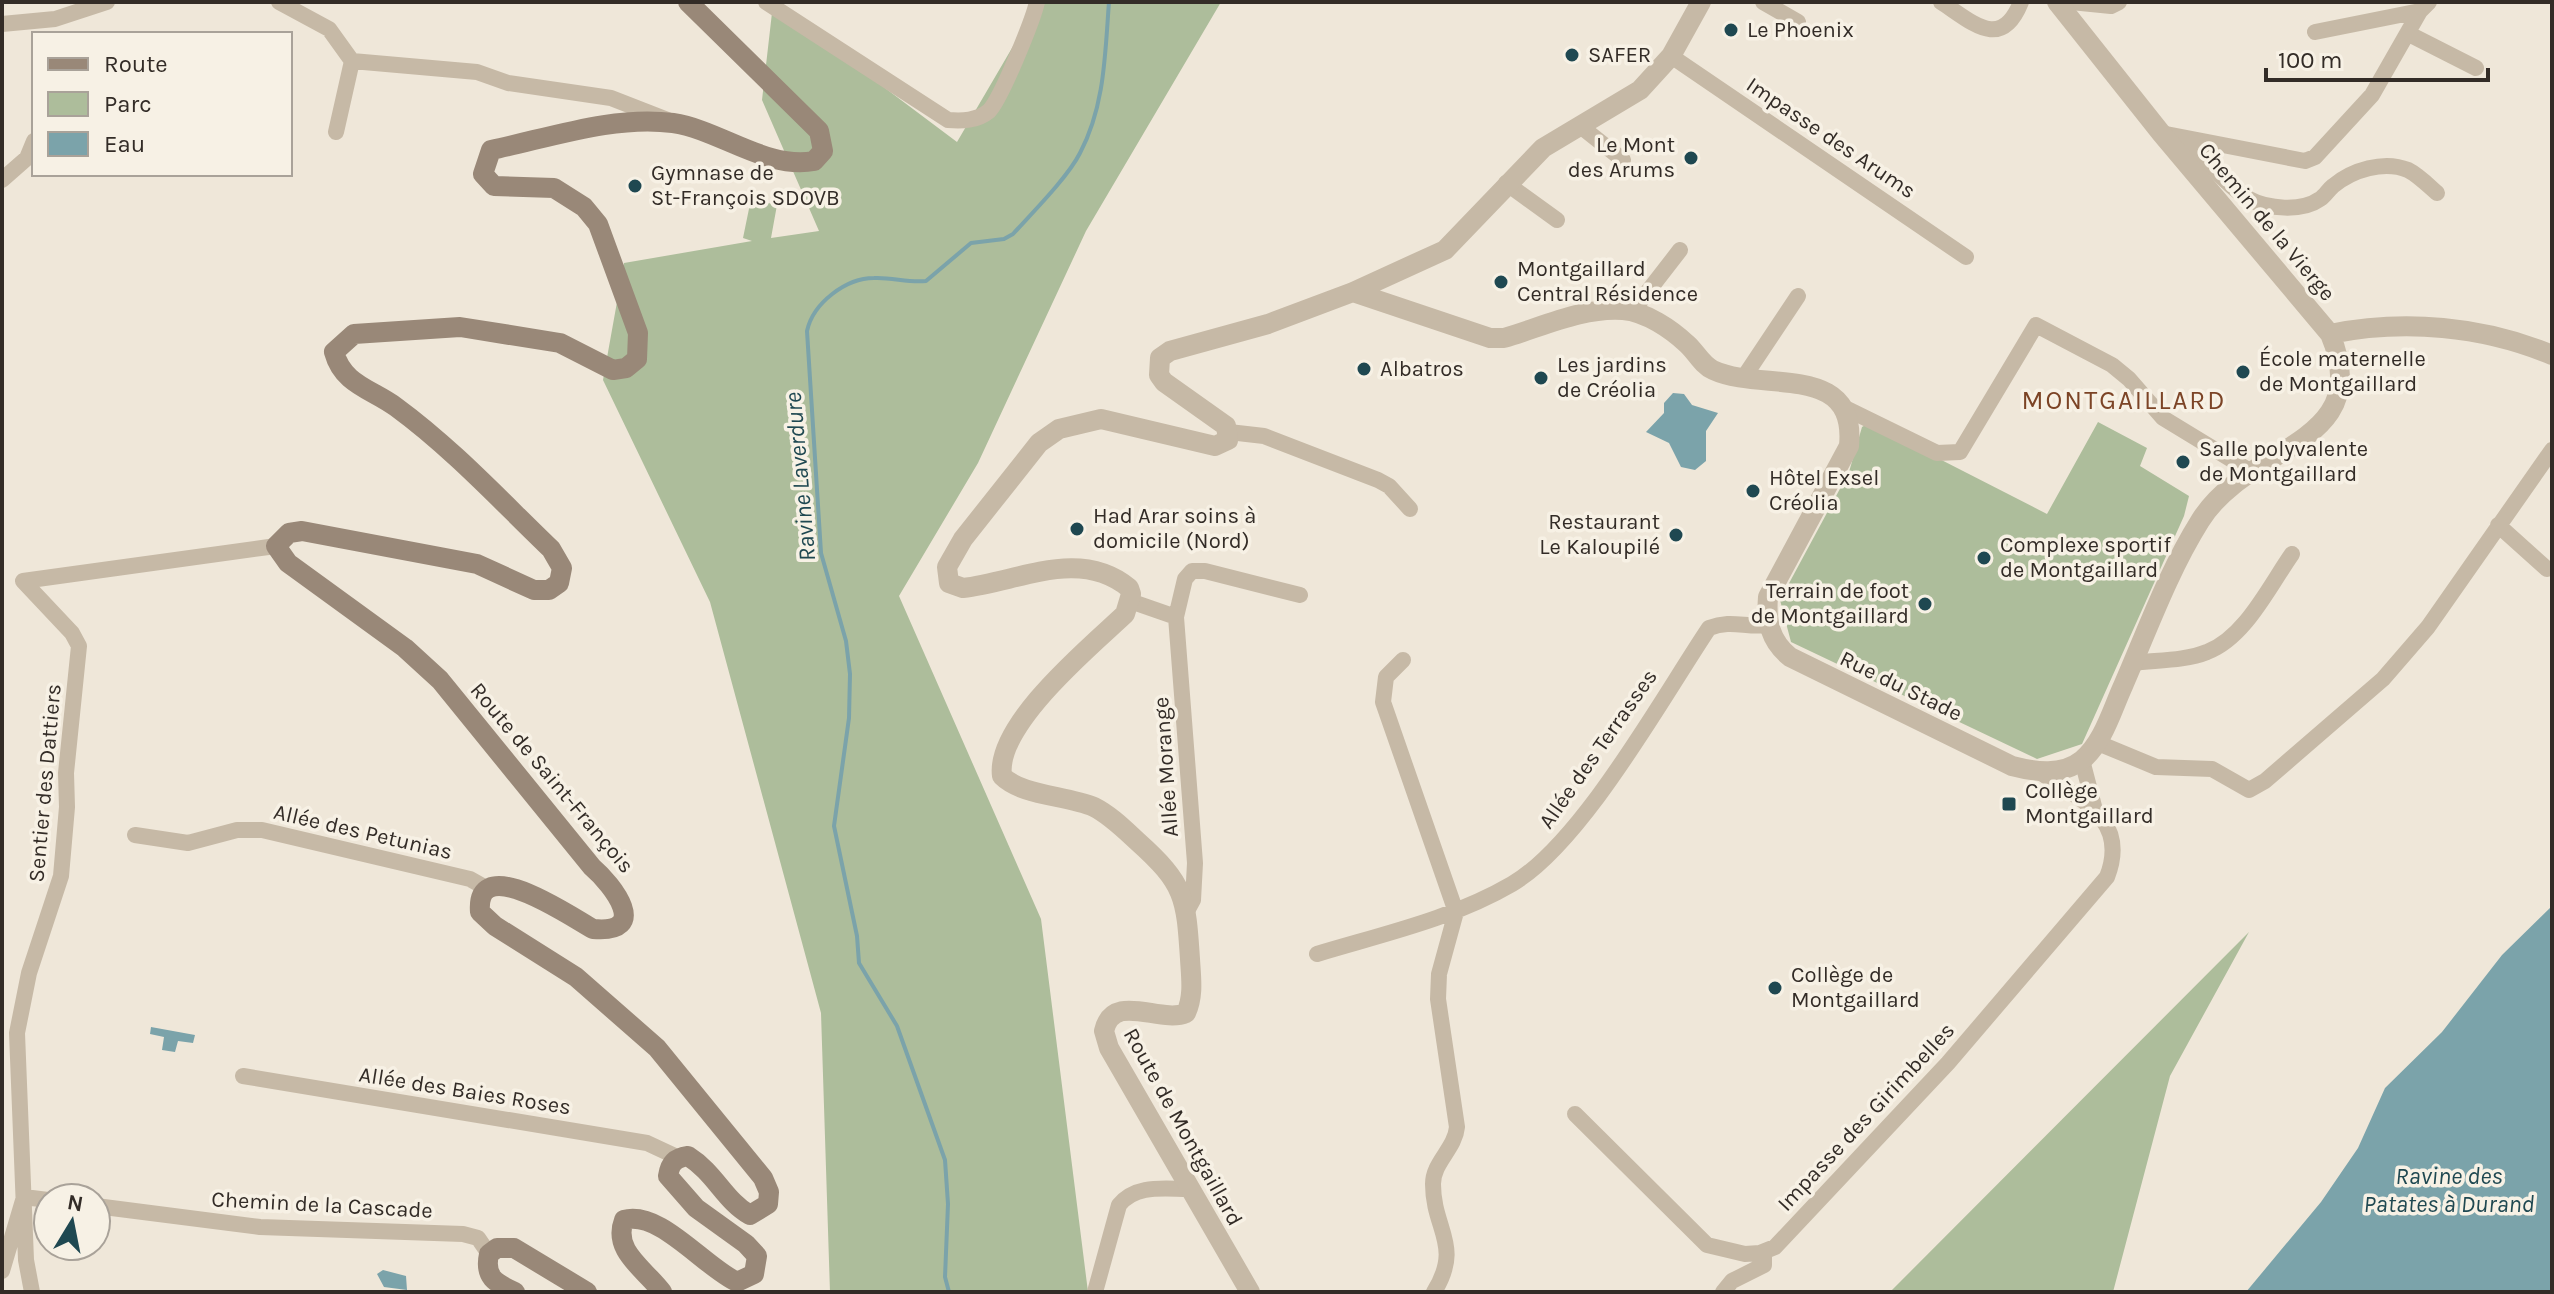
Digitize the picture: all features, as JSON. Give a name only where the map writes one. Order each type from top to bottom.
[{"type":"main road","points":[[276,546],[289,533],[302,531],[477,564],[534,590],[549,590],[559,583],[562,568],[551,549],[425,428],[392,404],[346,378],[334,352],[354,334],[460,327],[560,343],[613,370],[626,368],[637,359],[638,333],[598,224],[584,207],[554,188],[494,186],[483,174],[491,150],[637,121],[676,124],[788,163],[814,161],[823,151],[819,131],[688,2]]},
{"type":"main road","name":"Route de Saint-François","points":[[276,546],[288,563],[405,648],[470,713],[592,867],[610,882],[624,903],[625,915],[615,926],[593,929],[511,886],[493,884],[486,888]]},
{"type":"main road","points":[[486,888],[479,901],[480,912],[495,926],[576,977],[657,1048],[763,1178],[769,1192],[768,1204],[750,1215],[736,1207],[707,1168],[688,1156],[677,1157],[670,1165],[668,1176],[696,1208],[746,1244],[757,1256],[754,1274],[737,1282],[722,1275],[655,1223],[638,1216],[624,1220],[619,1232],[623,1249],[662,1292]]},
{"type":"main road","points":[[515,1292],[493,1281],[486,1268],[489,1254],[497,1248],[514,1248],[587,1292]]},
{"type":"street","points":[[2,24],[54,27],[107,2]]},
{"type":"street","points":[[279,2],[329,29],[352,61],[336,132]]},
{"type":"street","points":[[766,2],[948,120],[969,121],[990,110],[1034,20],[1037,2]]},
{"type":"street","points":[[1176,617],[1130,601],[1129,588],[1100,571],[1060,567],[963,588],[949,583],[947,567],[963,539],[1039,443],[1059,429],[1101,419],[1215,446],[1228,440],[1226,426],[1164,382],[1159,375],[1160,358],[1170,351],[1268,324],[1353,292],[1445,250],[1506,183],[1543,148],[1640,90],[1671,56],[1701,2]]},
{"type":"street","points":[[1763,2],[1798,22]]},
{"type":"street","points":[[1941,2],[1979,27],[1991,30],[2004,28],[2014,19],[2021,2]]},
{"type":"street","name":"Chemin de la Vierge","points":[[2057,2],[2161,133],[2330,334],[2364,327],[2447,328],[2503,337],[2552,355]]},
{"type":"street","points":[[2071,2],[2111,6],[2119,2]]},
{"type":"street","points":[[2161,133],[2305,161],[2315,157],[2372,95],[2424,6]]},
{"type":"street","points":[[2315,32],[2424,6]]},
{"type":"street","points":[[2409,34],[2476,68]]},
{"type":"street","name":"Impasse des Arums","points":[[1671,56],[1966,257]]},
{"type":"street","points":[[352,61],[477,72],[508,83],[611,98],[676,124]]},
{"type":"street","points":[[1579,125],[1623,160]]},
{"type":"street","points":[[2185,138],[2238,192],[2252,201],[2279,207],[2305,206],[2354,174],[2381,166],[2412,172],[2437,193]]},
{"type":"street","points":[[2,180],[27,158],[32,146]]},
{"type":"street","points":[[1506,183],[1557,220]]},
{"type":"street","points":[[1632,312],[1680,250]]},
{"type":"street","points":[[1353,292],[1490,338],[1504,338],[1596,310],[1632,312],[1675,334],[1710,368],[1817,389],[1833,396],[1849,420],[1849,446],[1772,585],[1768,597],[1768,625]]},
{"type":"street","points":[[1744,377],[1798,296]]},
{"type":"street","points":[[1843,407],[1937,453],[1960,452],[2036,325],[2112,365],[2129,379],[2163,418],[2250,471]]},
{"type":"street","points":[[2082,760],[2098,743],[2187,541],[2207,509],[2234,481],[2330,417],[2340,398],[2342,378],[2340,358],[2330,334]]},
{"type":"street","points":[[1229,432],[1264,436],[1378,480],[1389,486],[1410,509]]},
{"type":"street","points":[[2098,743],[2156,767],[2212,769],[2249,790],[2289,762],[2383,679],[2428,627],[2552,450]]},
{"type":"street","points":[[2498,525],[2547,569]]},
{"type":"street","name":"Sentier des Dattiers","points":[[32,1292],[26,1260],[17,1033],[29,973],[61,876],[67,807],[66,773],[79,646],[72,633],[23,581],[276,546]]},
{"type":"street","points":[[2133,663],[2198,655],[2214,649],[2245,620],[2292,554]]},
{"type":"street","name":"Allée Morange","points":[[1187,911],[1193,900],[1195,863],[1176,617],[1185,579],[1192,571],[1205,571],[1300,595]]},
{"type":"street","name":"Route de Montgaillard","points":[[1130,601],[1125,614],[1028,710],[1004,752],[1002,776],[1018,788],[1047,792],[1095,808],[1169,869],[1180,887],[1187,911],[1191,995],[1186,1013],[1166,1017],[1122,1010],[1110,1016],[1104,1031],[1109,1048],[1250,1292]]},
{"type":"street","name":"Allée des Terrasses","points":[[1317,954],[1456,912],[1515,882],[1556,847],[1596,798],[1709,628],[1726,621],[1754,627],[1768,625]]},
{"type":"street","name":"Rue du Stade","points":[[1768,625],[1779,649],[1790,657],[2012,766],[2054,771],[2082,760]]},
{"type":"street","points":[[1403,660],[1386,677],[1383,702],[1456,912],[1439,974],[1441,1024],[1457,1127],[1454,1144],[1437,1167],[1433,1181],[1449,1250],[1444,1276],[1434,1292]]},
{"type":"street","name":"Impasse des Girimbelles","points":[[2082,760],[2095,810]]},
{"type":"street","name":"Impasse des Girimbelles","points":[[1723,1292],[1732,1281],[1764,1265],[1764,1252],[1775,1247],[1948,1063],[2107,877],[2114,854],[2112,834],[2095,810],[2038,771]]},
{"type":"street","name":"Allée des Petunias","points":[[135,835],[188,843],[237,830],[262,830],[470,879],[486,888]]},
{"type":"street","name":"Allée des Baies Roses","points":[[243,1076],[647,1143],[677,1157]]},
{"type":"street","points":[[1575,1114],[1707,1245],[1741,1253],[1764,1252]]},
{"type":"street","points":[[1095,1292],[1119,1205],[1124,1198],[1141,1190],[1188,1189]]},
{"type":"street","points":[[2,1271],[24,1197],[32,1198]]},
{"type":"street","name":"Chemin de la Cascade","points":[[112,1208],[260,1227],[463,1234],[478,1238],[489,1254]]},
{"type":"green space","points":[[1039,2],[1221,2],[1086,231],[978,463],[899,596],[1041,919],[1088,1292],[830,1292],[821,1013],[710,602],[603,380],[624,263],[752,241],[743,238],[751,199],[777,205],[771,238],[819,231],[762,100],[773,4],[957,142]]},
{"type":"green space","name":"Complexe sportif de Montgaillard","points":[[2098,422],[2147,448],[2140,466],[2189,496],[2184,516],[2082,744],[2037,759],[1791,642],[1780,600],[1849,472],[1862,427],[1869,423],[2047,514]]},
{"type":"green space","points":[[2249,932],[2170,1076],[2113,1292],[1890,1292]]},
{"type":"water","points":[[1673,393],[1684,394],[1692,405],[1718,413],[1706,431],[1706,461],[1695,470],[1681,467],[1669,443],[1646,432],[1664,413],[1664,403]]},
{"type":"water","name":"Ravine des Patates à Durand","points":[[2552,906],[2552,1292],[2246,1292],[2321,1202],[2358,1148],[2385,1088],[2442,1032],[2502,955]]},
{"type":"water","points":[[151,1027],[195,1035],[193,1043],[178,1041],[175,1052],[162,1050],[164,1037],[150,1034]]},
{"type":"water","points":[[383,1270],[406,1276],[407,1290],[384,1287],[377,1274]]},
{"type":"waterway","name":"Ravine Laverdure","points":[[949,1292],[945,1277],[948,1204],[945,1160],[897,1026],[859,963],[857,936],[834,826],[849,718],[850,674],[846,641],[821,553],[807,331],[823,302],[842,287],[874,278],[926,281],[971,243],[1004,239],[1013,234],[1059,184],[1080,153],[1095,117],[1105,60],[1109,2]]},
{"type":"place","name":"Le Phoenix","points":[[1731,30]]},
{"type":"place","name":"SAFER","points":[[1572,55]]},
{"type":"place","name":"Le Mont des Arums","points":[[1691,158]]},
{"type":"place","name":"Gymnase de St-François SDOVB","points":[[635,186]]},
{"type":"place","name":"Montgaillard Central Résidence","points":[[1501,282]]},
{"type":"place","name":"Albatros","points":[[1364,369]]},
{"type":"place","name":"École maternelle de Montgaillard","points":[[2243,372]]},
{"type":"place","name":"Les jardins de Créolia","points":[[1541,378]]},
{"type":"place","name":"Salle polyvalente de Montgaillard","points":[[2183,462]]},
{"type":"place","name":"Hôtel Exsel Créolia","points":[[1753,491]]},
{"type":"place","name":"Had Arar soins à domicile (Nord)","points":[[1077,529]]},
{"type":"place","name":"Restaurant Le Kaloupilé","points":[[1676,535]]},
{"type":"place","name":"Complexe sportif de Montgaillard","points":[[1984,558]]},
{"type":"place","name":"Terrain de foot de Montgaillard","points":[[1925,604]]},
{"type":"place","name":"Collège Montgaillard","points":[[2009,804]]},
{"type":"place","name":"Collège de Montgaillard","points":[[1775,988]]},
{"type":"district","name":"MONTGAILLARD","points":[[2124,400]]}]
